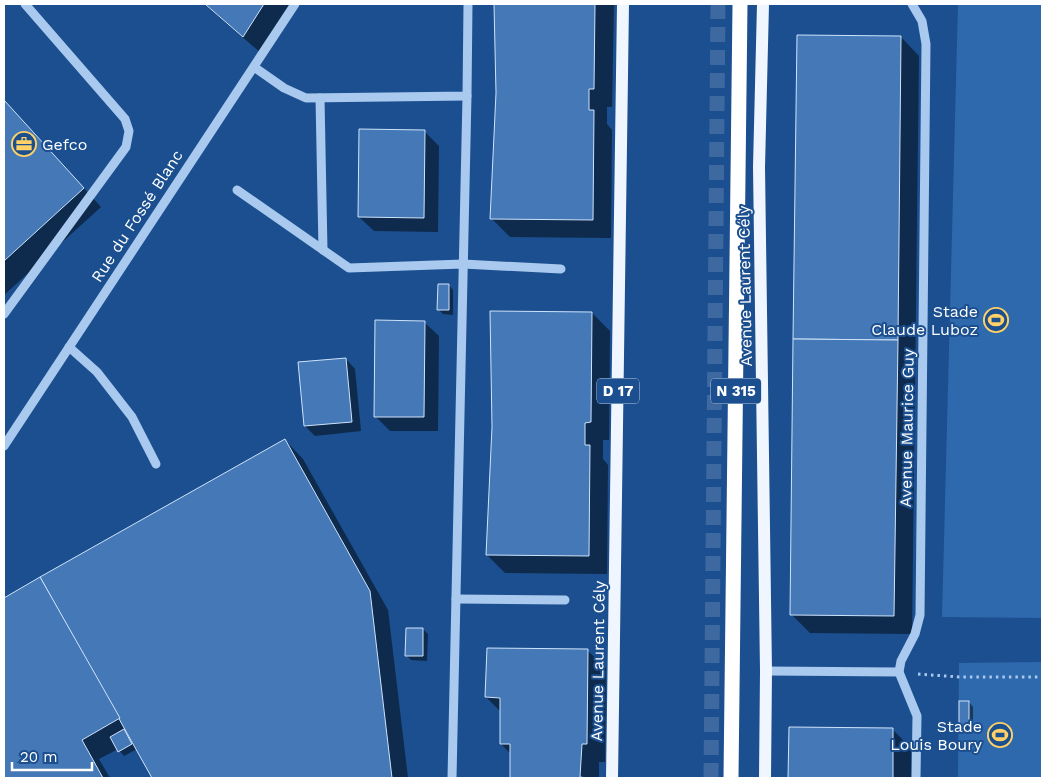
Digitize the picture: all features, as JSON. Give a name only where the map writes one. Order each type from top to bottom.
[{"type":"highway","name":"N 315","points":[[731,778],[740,4]]},
{"type":"main road","name":"Avenue Laurent Cély","points":[[612,778],[623,4]]},
{"type":"main road","name":"Avenue Laurent Cély","points":[[763,4],[760,167],[766,672],[765,778]]},
{"type":"street","points":[[4,314],[126,147],[129,131],[124,119],[25,4]]},
{"type":"street","name":"Rue du Fossé Blanc","points":[[4,446],[295,4]]},
{"type":"street","points":[[452,778],[468,4]]},
{"type":"street","name":"Avenue Maurice Guy","points":[[899,672],[901,661],[915,634],[920,615],[926,44],[922,20],[912,4]]},
{"type":"street","points":[[254,67],[284,88],[306,98],[467,96]]},
{"type":"street","points":[[320,98],[323,250]]},
{"type":"street","points":[[237,190],[349,268],[463,264],[561,269]]},
{"type":"street","points":[[68,347],[97,372],[132,417],[156,464]]},
{"type":"street","points":[[456,599],[565,600]]},
{"type":"street","points":[[766,672],[899,672],[916,716],[916,778]]},
{"type":"path","points":[[899,672],[959,677],[1042,677]]},
{"type":"shaded area","name":"Stade Claude Luboz","points":[[958,4],[1042,4],[1042,618],[942,617]]},
{"type":"shaded area","name":"Stade Louis Boury","points":[[1042,662],[1042,778],[958,778],[959,663]]},
{"type":"building","points":[[205,4],[264,4],[243,37]]},
{"type":"building","points":[[494,4],[595,4],[594,89],[589,89],[589,110],[594,110],[593,220],[490,219],[496,93]]},
{"type":"building","points":[[797,35],[901,36],[898,340],[793,339]]},
{"type":"building","name":"Gefco","points":[[4,100],[84,188],[4,261]]},
{"type":"building","points":[[359,129],[425,130],[424,218],[358,217]]},
{"type":"building","points":[[438,284],[449,284],[449,310],[437,310]]},
{"type":"building","points":[[490,311],[592,312],[591,422],[585,423],[585,445],[590,445],[589,556],[486,555],[492,427]]},
{"type":"building","points":[[375,320],[425,321],[424,417],[374,417]]},
{"type":"building","points":[[793,339],[898,340],[894,616],[790,615]]},
{"type":"building","points":[[346,358],[352,422],[304,426],[298,362]]},
{"type":"building","points":[[285,439],[370,591],[392,778],[152,778],[40,577]]},
{"type":"building","points":[[40,577],[120,718],[82,740],[103,778],[4,778],[4,598]]},
{"type":"building","points":[[406,628],[423,628],[423,656],[405,656]]},
{"type":"building","points":[[487,648],[588,649],[587,744],[582,744],[580,777],[587,778],[510,778],[510,744],[500,744],[500,698],[485,697]]},
{"type":"building","points":[[959,701],[969,701],[969,726],[959,726]]},
{"type":"building","points":[[789,727],[893,728],[893,778],[788,778]]},
{"type":"building","points":[[124,729],[132,744],[118,752],[110,737]]},
{"type":"tunnel","points":[[711,778],[718,4]]},
{"type":"place","name":"Gefco","points":[[24,144]]},
{"type":"place","name":"Stade Claude Luboz","points":[[996,320]]},
{"type":"place","name":"Stade Louis Boury","points":[[1000,735]]}]
